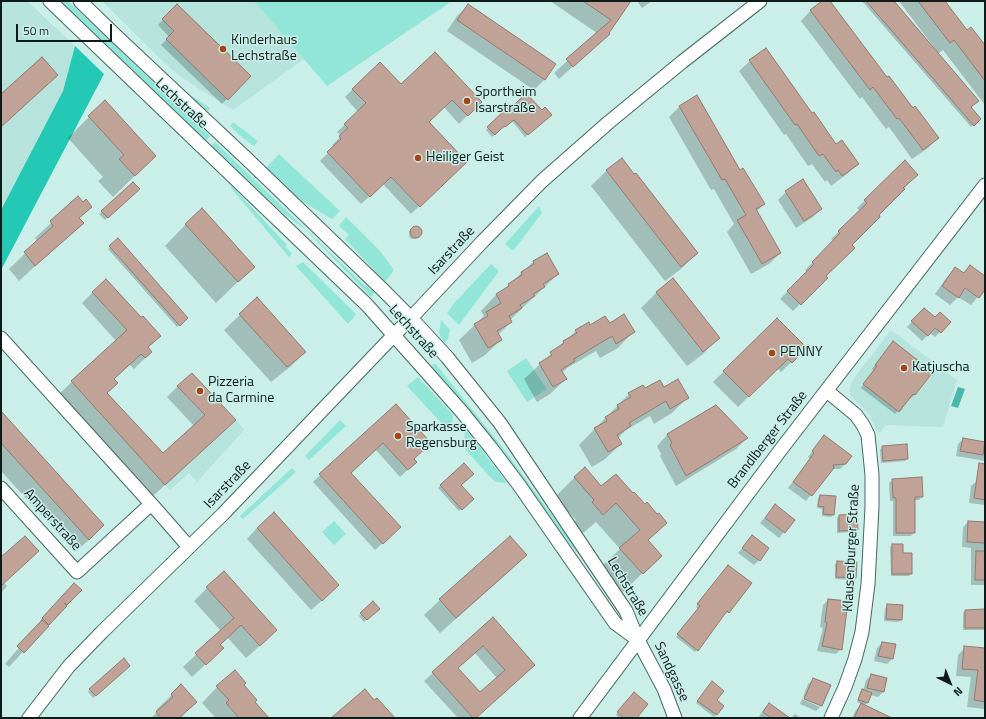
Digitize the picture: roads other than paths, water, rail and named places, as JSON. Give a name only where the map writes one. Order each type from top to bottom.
[{"type":"street","name":"Lechstraße","points":[[50,1],[360,298],[394,334],[462,412],[491,448],[519,485],[615,623],[638,640]]},
{"type":"street","name":"Lechstraße","points":[[80,1],[121,42],[246,158],[411,318],[447,357],[500,423],[626,611],[638,640]]},
{"type":"street","name":"Isarstraße","points":[[29,718],[69,666],[135,598],[223,514],[542,181],[609,122],[760,1]]},
{"type":"street","name":"Brandlberger Straße","points":[[580,718],[782,448],[985,185]]},
{"type":"street","points":[[1,338],[152,504],[189,547]]},
{"type":"street","name":"Klausenburger Straße","points":[[827,391],[856,415],[868,435],[872,499],[868,584],[862,632],[855,659],[845,687],[831,718]]},
{"type":"street","name":"Amperstraße","points":[[1,488],[77,572],[152,504]]},
{"type":"street","name":"Sandgasse","points":[[638,640],[664,689],[675,718]]},
{"type":"place","name":"Kinderhaus Lechstraße","points":[[223,49]]},
{"type":"place","name":"Sportheim Isarstraße","points":[[467,101]]},
{"type":"place","name":"Heiliger Geist","points":[[418,158]]},
{"type":"place","name":"PENNY","points":[[772,353]]},
{"type":"place","name":"Katjuscha","points":[[904,368]]},
{"type":"place","name":"Pizzeria da Carmine","points":[[200,391]]},
{"type":"place","name":"Sparkasse Regensburg","points":[[398,436]]}]
